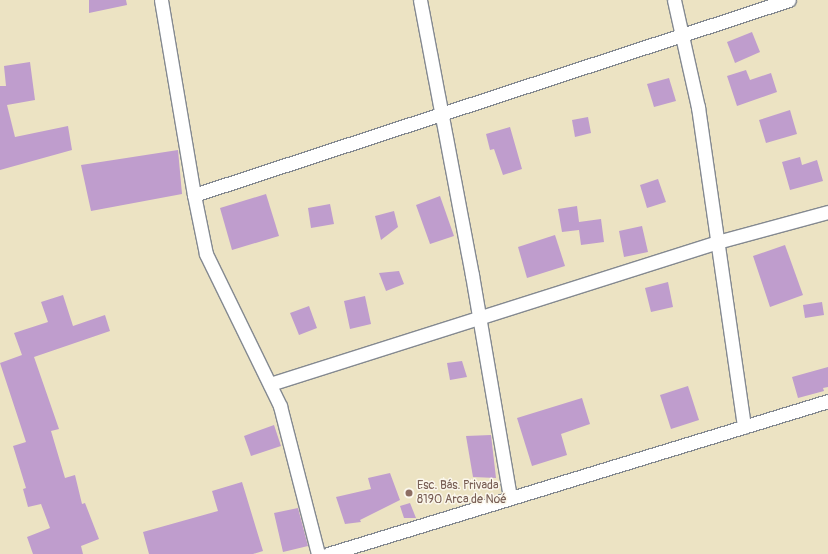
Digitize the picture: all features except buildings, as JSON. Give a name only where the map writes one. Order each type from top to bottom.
[{"type":"street","points":[[161,0],[194,195],[206,254],[280,406],[318,554]]},
{"type":"street","points":[[420,0],[479,316],[510,498]]},
{"type":"street","points":[[674,0],[698,107],[744,426]]},
{"type":"street","points":[[194,195],[789,0]]},
{"type":"street","points":[[270,384],[479,316],[717,242],[828,212]]},
{"type":"street","points":[[328,554],[828,401]]},
{"type":"place","name":"Esc. Bás. Privada 8190 Arca de Noé","points":[[409,493]]}]
